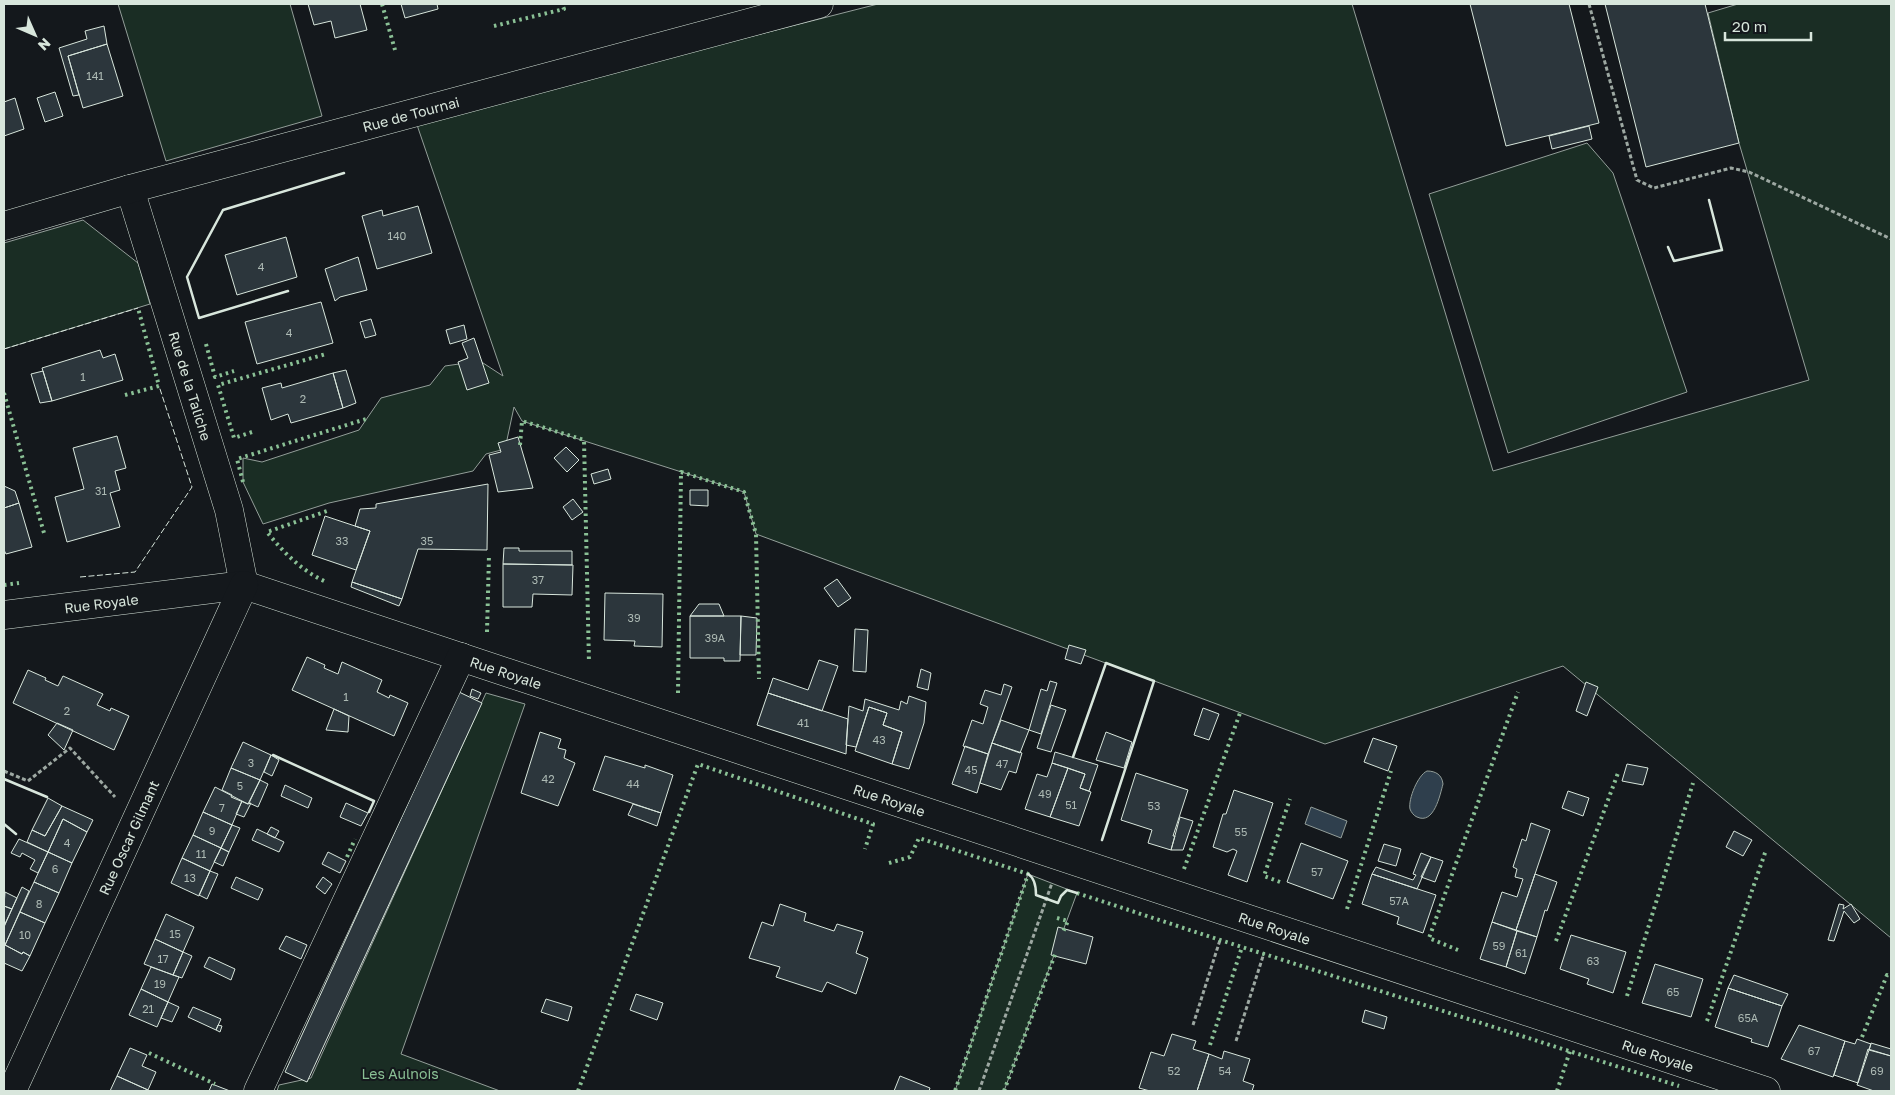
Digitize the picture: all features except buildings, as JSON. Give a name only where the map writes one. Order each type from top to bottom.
[{"type":"street","name":"Rue de Tournai","points":[[4,226],[130,189],[819,4]]},
{"type":"street","name":"Rue de la Taliche","points":[[130,189],[229,510],[244,584]]},
{"type":"street","name":"Rue Royale","points":[[4,615],[244,584],[1766,1091]]},
{"type":"street","name":"Rue Oscar Gilmant","points":[[12,1091],[244,584]]},
{"type":"street","points":[[258,1091],[461,657]]},
{"type":"path","points":[[1589,4],[1637,180],[1654,188],[1732,168],[1749,172],[1891,239]]},
{"type":"path","points":[[4,771],[28,781],[70,748],[136,820]]},
{"type":"path","points":[[979,1091],[1061,856]]},
{"type":"path","points":[[1193,1025],[1229,912]]},
{"type":"path","points":[[1236,1041],[1273,927]]},
{"type":"green space","points":[[118,4],[290,4],[322,116],[166,161]]},
{"type":"green space","points":[[878,4],[1352,4],[1493,471],[1809,380],[1739,143],[1708,13],[1738,4],[1891,4],[1891,938],[1563,666],[1325,744],[756,534],[744,492],[522,421],[514,407],[505,449],[486,454],[473,471],[329,503],[263,524],[243,482],[243,458],[262,462],[359,430],[381,398],[430,385],[445,366],[480,361],[503,376],[416,122]]},
{"type":"green space","points":[[1587,143],[1613,173],[1687,392],[1508,453],[1429,194]]},
{"type":"green space","points":[[83,220],[138,263],[150,304],[4,349],[4,243]]},
{"type":"green space","name":"Les Aulnois","points":[[486,693],[525,704],[401,1054],[500,1091],[277,1091],[279,1085],[311,1078]]},
{"type":"green space","points":[[1028,874],[1077,893],[1004,1091],[955,1091]]},
{"type":"water","points":[[1427,771],[1438,774],[1443,784],[1435,808],[1428,817],[1423,818],[1414,815],[1410,805],[1417,782]]},
{"type":"water","points":[[1311,807],[1347,821],[1341,838],[1305,824]]},
{"type":"hedge","points":[[382,4],[395,50]]},
{"type":"hedge","points":[[494,26],[564,9],[562,4]]},
{"type":"hedge","points":[[125,395],[159,386],[138,308]]},
{"type":"hedge","points":[[206,344],[215,377],[234,371]]},
{"type":"hedge","points":[[252,432],[234,438],[218,385],[326,354]]},
{"type":"hedge","points":[[4,393],[44,533]]},
{"type":"hedge","points":[[243,482],[237,459],[366,419]]},
{"type":"hedge","points":[[520,445],[522,421],[584,440],[589,663]]},
{"type":"hedge","points":[[678,693],[681,472],[744,492],[756,534],[759,679]]},
{"type":"hedge","points":[[324,581],[308,572],[293,560],[267,532],[330,510]]},
{"type":"hedge","points":[[487,632],[489,555]]},
{"type":"hedge","points":[[4,585],[19,583]]},
{"type":"hedge","points":[[1458,950],[1429,938],[1518,692]]},
{"type":"hedge","points":[[1184,869],[1240,713]]},
{"type":"hedge","points":[[578,1091],[698,764],[873,824],[865,849]]},
{"type":"hedge","points":[[1347,909],[1391,771]]},
{"type":"hedge","points":[[1556,941],[1618,773]]},
{"type":"hedge","points":[[1627,996],[1693,783]]},
{"type":"hedge","points":[[1280,882],[1264,876],[1290,799]]},
{"type":"hedge","points":[[889,863],[910,857],[919,838],[1028,874],[955,1091]]},
{"type":"hedge","points":[[347,857],[355,839]]},
{"type":"hedge","points":[[1707,1021],[1766,850]]},
{"type":"hedge","points":[[1077,893],[1679,1086]]},
{"type":"hedge","points":[[1057,918],[1068,921],[1063,932]]},
{"type":"hedge","points":[[1210,1045],[1242,947]]},
{"type":"hedge","points":[[1004,1091],[1056,952]]},
{"type":"hedge","points":[[1862,1037],[1887,975],[1891,977]]},
{"type":"hedge","points":[[1557,1091],[1570,1051]]},
{"type":"hedge","points":[[149,1053],[215,1084]]},
{"type":"fence","points":[[4,349],[138,308]]},
{"type":"fence","points":[[80,577],[135,572],[192,487],[159,386]]},
{"type":"wall","points":[[288,291],[199,318],[187,277],[223,210],[344,173]]},
{"type":"wall","points":[[1668,247],[1674,261],[1722,250],[1709,200]]},
{"type":"wall","points":[[1073,757],[1106,663],[1154,681],[1102,840]]},
{"type":"wall","points":[[273,755],[374,801],[369,812]]},
{"type":"wall","points":[[4,779],[47,797]]},
{"type":"wall","points":[[4,824],[16,834]]},
{"type":"wall","points":[[1028,874],[1034,880],[1036,895],[1058,903],[1061,896],[1067,890],[1077,893]]}]
